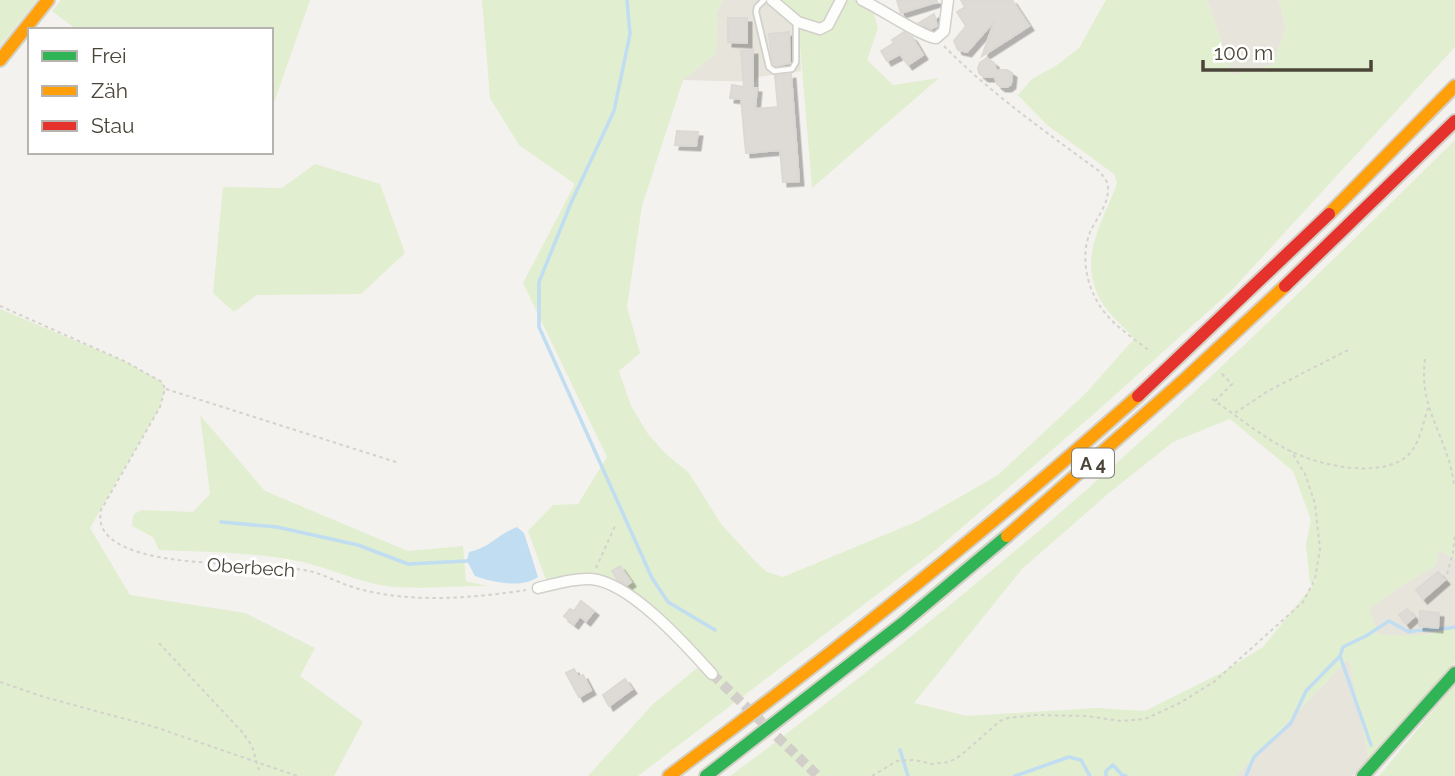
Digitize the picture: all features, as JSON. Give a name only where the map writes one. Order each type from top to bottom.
[{"type":"main road","points":[[0,60],[48,0]]},
{"type":"main road","name":"A 4","points":[[669,776],[825,659],[1102,428],[1272,270],[1455,86]]},
{"type":"main road","name":"A 4","points":[[706,776],[907,621],[1067,486],[1248,323],[1455,121]]},
{"type":"main road","points":[[1363,776],[1455,673]]},
{"type":"street","points":[[772,0],[796,20],[820,29],[828,24],[841,0]]},
{"type":"street","points":[[862,0],[896,17],[927,38],[936,38],[944,31],[948,0]]},
{"type":"street","points":[[538,588],[571,580],[604,581],[642,605],[680,638],[712,674]]},
{"type":"lane","points":[[764,0],[756,12],[769,67],[774,71],[792,69],[796,62],[796,20]]},
{"type":"path","points":[[936,38],[959,61],[1038,126],[1099,171],[1106,180],[1109,189],[1106,200],[1086,245],[1086,270],[1105,313],[1151,352]]},
{"type":"path","points":[[0,306],[155,376],[162,382],[164,389],[399,463]]},
{"type":"path","points":[[1235,414],[1268,391],[1348,351]]},
{"type":"path","points":[[1425,359],[1422,379],[1428,408],[1447,455],[1455,487]]},
{"type":"path","points":[[1220,372],[1232,384],[1213,400],[1291,451],[1346,468],[1373,468],[1407,457],[1415,445],[1428,408]]},
{"type":"path","name":"Oberbech","points":[[164,389],[160,407],[101,510],[99,520],[104,532],[119,544],[156,557],[204,564],[231,562],[312,571],[361,590],[396,596],[473,596],[538,588]]},
{"type":"path","points":[[872,776],[897,761],[915,760],[932,764],[949,762],[1008,718],[1035,715],[1086,716],[1121,721],[1144,719],[1215,681],[1293,611],[1311,590],[1315,579],[1320,549],[1311,487],[1291,451]]},
{"type":"path","points":[[591,579],[615,526]]},
{"type":"path","points":[[1447,574],[1455,534]]},
{"type":"path","points":[[159,643],[243,733],[251,746],[259,770]]},
{"type":"path","points":[[0,682],[44,697],[155,727],[298,776]]},
{"type":"shaded area","points":[[723,0],[772,0],[798,22],[801,71],[758,77],[756,82],[683,80],[716,53],[717,12]]},
{"type":"shaded area","points":[[1207,0],[1279,0],[1286,28],[1273,64],[1233,76]]},
{"type":"shaded area","points":[[1439,550],[1455,559],[1455,629],[1422,635],[1379,635],[1368,609],[1435,566]]},
{"type":"shaded area","points":[[1349,658],[1369,760],[1353,776],[1236,776]]},
{"type":"green space","points":[[0,0],[37,0],[0,46]]},
{"type":"green space","points":[[61,0],[310,0],[273,105],[273,28],[74,28],[52,11]]},
{"type":"green space","points":[[482,0],[723,0],[717,12],[716,53],[683,80],[642,206],[627,307],[640,353],[619,371],[631,406],[648,434],[689,473],[721,524],[757,563],[767,572],[783,577],[918,521],[998,475],[1086,393],[1134,339],[1102,303],[1092,273],[1094,245],[1117,182],[1114,174],[1047,125],[1018,95],[1032,79],[1079,48],[1106,0],[1207,0],[1233,75],[1273,64],[1286,28],[1279,0],[1455,0],[1455,47],[1232,290],[937,549],[638,776],[588,776],[653,704],[707,660],[666,619],[605,577],[584,574],[546,580],[528,531],[553,505],[578,504],[607,457],[523,283],[575,184],[519,145],[490,98]]},
{"type":"green space","points":[[772,0],[870,0],[878,28],[867,60],[893,85],[939,78],[812,188],[798,22]]},
{"type":"green space","points":[[1455,140],[1455,559],[1439,550],[1435,566],[1369,609],[1379,635],[1422,635],[1455,629],[1455,662],[1369,760],[1349,658],[1236,776],[730,776],[813,714],[975,585],[1106,473],[1307,285]],"holes":[[[1230,419],[1293,471],[1311,520],[1306,544],[1310,583],[1317,580],[1263,647],[1221,673],[1145,711],[1097,708],[967,716],[914,703],[1022,569],[1109,493],[1173,442]]]},
{"type":"green space","points":[[315,164],[380,184],[405,253],[361,294],[257,295],[234,312],[213,293],[223,187],[282,188]]},
{"type":"green space","points":[[0,309],[124,361],[162,382],[165,389],[160,407],[90,528],[130,595],[245,613],[315,648],[300,676],[363,722],[334,776],[0,776]]},
{"type":"green space","points":[[200,415],[265,491],[408,551],[463,546],[466,581],[486,586],[395,587],[276,557],[159,550],[153,537],[132,526],[133,515],[141,510],[193,512],[210,494]]},
{"type":"green space","points":[[1455,684],[1455,776],[1379,776]]},
{"type":"water","points":[[517,527],[524,533],[538,577],[515,584],[475,576],[467,561],[469,552]]},
{"type":"building","points":[[897,0],[936,0],[937,2],[901,13]]},
{"type":"building","points":[[961,0],[1012,0],[1029,26],[982,56],[995,20],[967,52],[958,50],[954,41],[966,26],[957,12],[965,7]]},
{"type":"building","points":[[934,14],[937,26],[931,29],[919,23]]},
{"type":"building","points":[[728,18],[747,18],[747,43],[728,42]]},
{"type":"building","points":[[789,32],[790,63],[775,66],[769,34]]},
{"type":"building","points":[[904,32],[912,37],[923,55],[908,65],[900,54],[887,61],[881,51],[894,43],[892,40]]},
{"type":"building","points":[[753,50],[753,88],[757,88],[755,109],[778,107],[775,76],[791,74],[799,181],[783,182],[780,150],[746,153],[741,99],[730,98],[732,85],[744,87],[741,51]]},
{"type":"building","points":[[987,58],[994,63],[996,70],[1012,73],[1011,84],[1001,87],[995,77],[984,77],[979,73],[980,63]]},
{"type":"building","points":[[677,131],[698,132],[696,146],[675,145]]},
{"type":"building","points":[[620,566],[631,582],[627,585],[618,580],[612,571]]},
{"type":"building","points":[[1438,572],[1445,580],[1423,599],[1416,590]]},
{"type":"building","points":[[581,601],[594,611],[586,621],[580,616],[574,624],[564,616],[570,609],[574,611]]},
{"type":"building","points":[[1407,609],[1414,617],[1406,624],[1399,615]]},
{"type":"building","points":[[1420,611],[1439,613],[1438,628],[1419,626]]},
{"type":"building","points":[[574,669],[578,677],[583,675],[591,690],[579,697],[566,673]]},
{"type":"building","points":[[625,679],[632,689],[609,706],[603,695]]},
{"type":"waterway","points":[[627,0],[630,34],[614,111],[571,203],[539,282],[539,327],[652,578],[668,602],[715,630]]},
{"type":"waterway","points":[[221,522],[277,527],[358,545],[408,564],[467,561]]},
{"type":"waterway","points":[[1246,776],[1254,757],[1291,723],[1306,691],[1340,656],[1343,647],[1389,621],[1409,632],[1455,627]]},
{"type":"waterway","points":[[1340,656],[1371,745]]},
{"type":"waterway","points":[[900,750],[908,776]]},
{"type":"waterway","points":[[1015,776],[1069,757],[1081,760],[1090,776]]},
{"type":"waterway","points":[[1106,776],[1106,771],[1113,765],[1126,776]]},
{"type":"tunnel","points":[[712,674],[818,776]]},
{"type":"traffic: fast","points":[[706,776],[903,623],[1007,536]]},
{"type":"traffic: fast","points":[[1363,776],[1455,673]]},
{"type":"traffic: slow","points":[[0,60],[48,0]]},
{"type":"traffic: slow","points":[[1329,214],[1455,86]]},
{"type":"traffic: slow","points":[[1007,536],[1185,379],[1285,286]]},
{"type":"traffic: slow","points":[[669,776],[908,591],[1138,396]]},
{"type":"traffic: jam","points":[[1285,286],[1455,121]]},
{"type":"traffic: jam","points":[[1138,396],[1329,214]]}]
